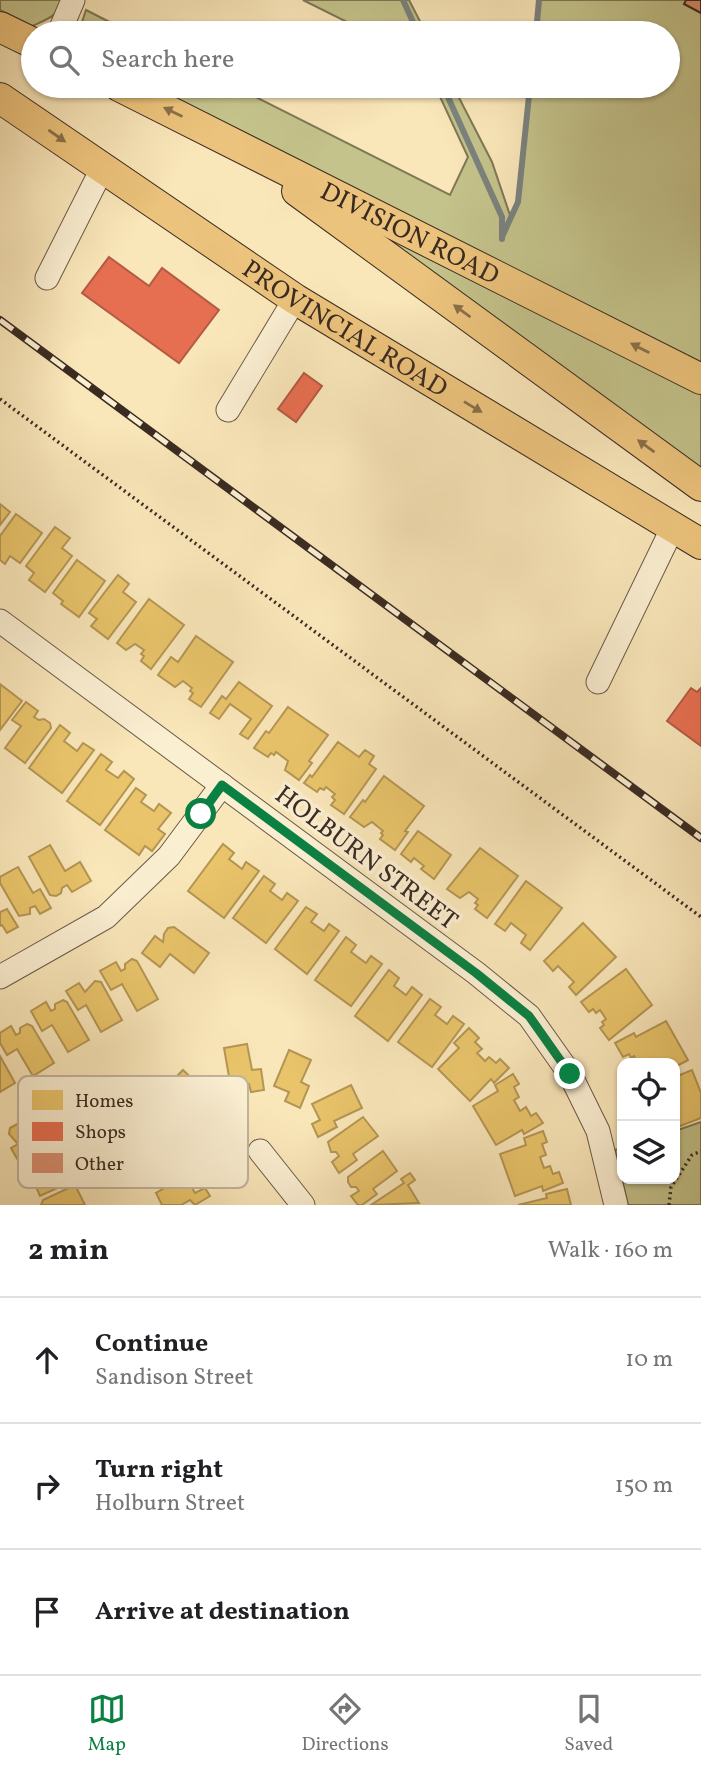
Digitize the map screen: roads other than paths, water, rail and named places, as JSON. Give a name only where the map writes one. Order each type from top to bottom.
[{"type":"main road","points":[[0,27],[21,37]]},
{"type":"main road","name":"PROVINCIAL ROAD","points":[[0,98],[295,299],[701,544]]},
{"type":"main road","name":"DIVISION ROAD","points":[[144,98],[701,379]]},
{"type":"main road","points":[[226,139],[701,486]]},
{"type":"main road","points":[[673,527],[701,517]]},
{"type":"street","points":[[64,21],[73,0]]},
{"type":"street","points":[[47,278],[102,169]]},
{"type":"street","points":[[228,410],[295,299]]},
{"type":"street","points":[[598,682],[673,527]]},
{"type":"street","name":"HOLBURN STREET","points":[[0,621],[476,973],[529,1016],[570,1074],[598,1131],[616,1205]]},
{"type":"street","points":[[0,977],[106,917],[169,856],[222,785]]},
{"type":"street","points":[[260,1151],[303,1205]]},
{"type":"waterway","points":[[403,0],[413,21]]},
{"type":"waterway","points":[[537,21],[539,0]]},
{"type":"waterway","points":[[448,98],[502,217],[502,239]]},
{"type":"waterway","points":[[502,237],[518,202],[529,98]]},
{"type":"railway","points":[[0,320],[701,838]]}]
